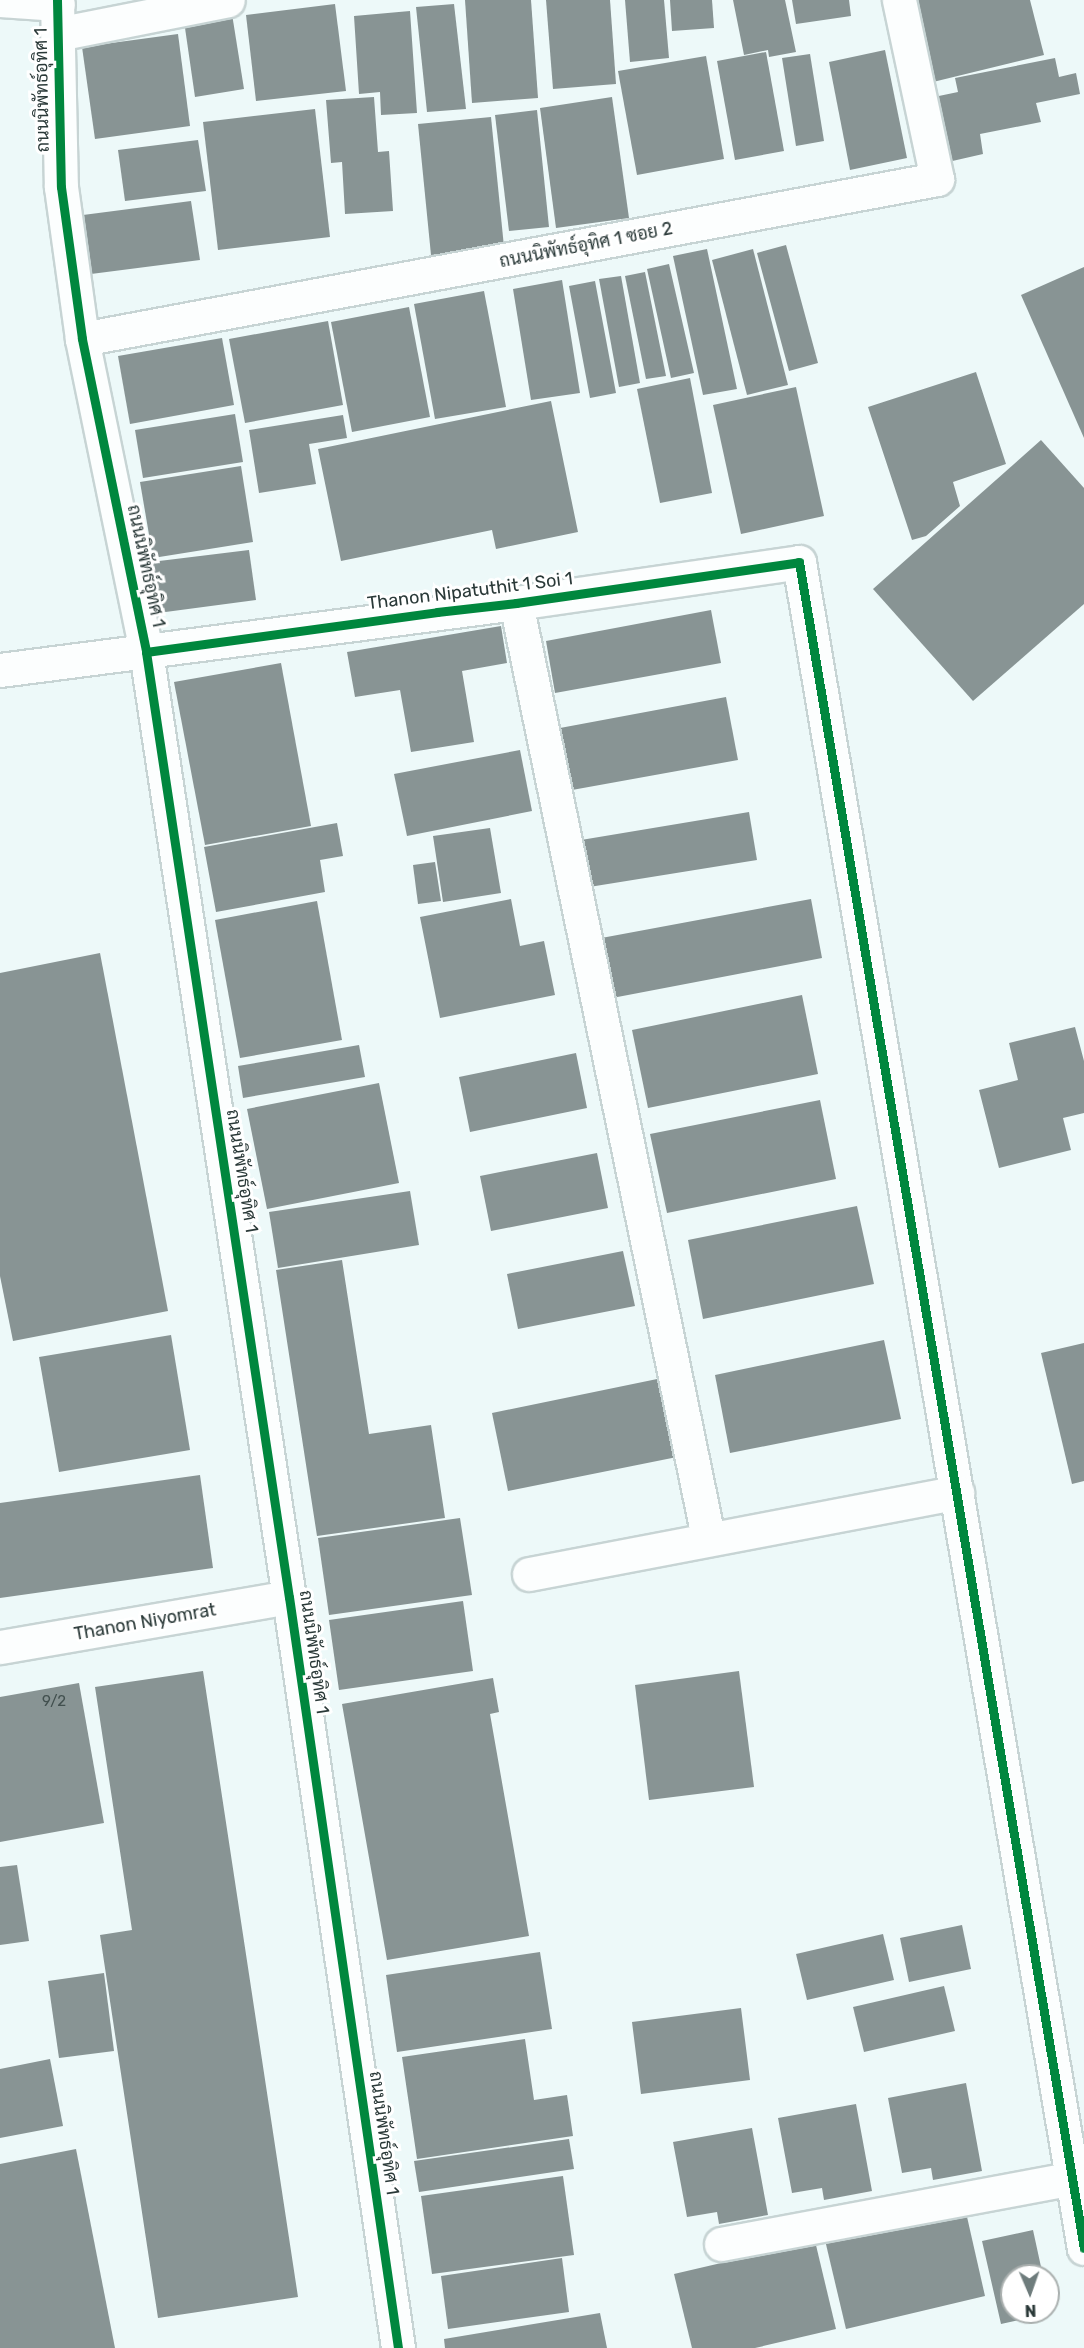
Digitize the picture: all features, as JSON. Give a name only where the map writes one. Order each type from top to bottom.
[{"type":"street","points":[[0,0],[57,13],[228,0]]},
{"type":"street","name":"ถนนนิพัทธ์อุทิศ 1","points":[[57,13],[61,188],[82,339],[146,652],[289,1597],[398,2348]]},
{"type":"street","name":"ถนนนิพัทธ์อุทิศ 1 ซอย 2","points":[[82,339],[937,179],[902,14]]},
{"type":"street","name":"Thanon Nipatuthit 1 Soi 1","points":[[0,670],[516,603],[798,562],[957,1492]]},
{"type":"street","points":[[516,603],[708,1537]]},
{"type":"street","points":[[529,1574],[708,1537],[957,1492],[1084,2248]]},
{"type":"street","name":"Thanon Niyomrat","points":[[0,1647],[289,1597]]},
{"type":"street","points":[[721,2244],[1073,2178]]},
{"type":"building","points":[[465,0],[531,0],[538,98],[472,103]]},
{"type":"building","points":[[546,0],[610,0],[616,84],[553,89]]},
{"type":"building","points":[[625,0],[664,0],[669,58],[630,62]]},
{"type":"building","points":[[670,0],[712,0],[714,28],[672,31]]},
{"type":"building","points":[[733,0],[785,0],[796,52],[769,57],[768,50],[744,55]]},
{"type":"building","points":[[792,0],[849,0],[851,16],[796,24]]},
{"type":"building","points":[[913,0],[1030,0],[1044,55],[933,82]]},
{"type":"building","points":[[335,4],[346,91],[256,101],[246,15]]},
{"type":"building","points":[[454,4],[466,109],[427,112],[416,7]]},
{"type":"building","points":[[410,11],[417,113],[381,115],[380,92],[359,94],[354,16]]},
{"type":"building","points":[[232,14],[244,89],[195,97],[184,21]]},
{"type":"building","points":[[178,34],[190,126],[95,139],[82,47]]},
{"type":"building","points":[[885,50],[907,158],[850,170],[829,62]]},
{"type":"building","points":[[766,52],[784,151],[735,160],[717,61]]},
{"type":"building","points":[[810,54],[824,141],[796,146],[782,58]]},
{"type":"building","points":[[706,56],[724,159],[637,175],[618,71]]},
{"type":"building","points":[[1055,58],[1059,77],[1076,73],[1080,94],[1036,103],[1041,122],[980,134],[983,154],[948,162],[934,97],[958,92],[955,78]]},
{"type":"building","points":[[374,97],[378,152],[389,151],[393,211],[345,214],[342,162],[331,163],[326,100]]},
{"type":"building","points":[[612,97],[629,218],[556,228],[540,108]]},
{"type":"building","points":[[315,109],[330,237],[218,250],[203,122]]},
{"type":"building","points":[[537,110],[549,227],[509,231],[495,115]]},
{"type":"building","points":[[491,117],[504,247],[431,255],[418,124]]},
{"type":"building","points":[[198,140],[206,191],[125,201],[118,150]]},
{"type":"building","points":[[191,201],[200,260],[91,274],[83,215]]},
{"type":"building","points":[[786,245],[818,363],[789,371],[757,253]]},
{"type":"building","points":[[707,249],[737,389],[703,395],[673,256]]},
{"type":"building","points":[[753,249],[788,385],[747,395],[712,260]]},
{"type":"building","points":[[669,264],[694,373],[671,378],[647,269]]},
{"type":"building","points":[[1084,267],[1084,438],[1021,295]]},
{"type":"building","points":[[645,272],[666,376],[646,379],[625,276]]},
{"type":"building","points":[[621,276],[640,383],[619,387],[599,279]]},
{"type":"building","points":[[562,280],[580,393],[531,400],[513,289]]},
{"type":"building","points":[[595,281],[616,393],[590,398],[569,286]]},
{"type":"building","points":[[484,291],[506,407],[435,419],[414,304]]},
{"type":"building","points":[[409,307],[430,417],[352,432],[331,322]]},
{"type":"building","points":[[328,321],[343,405],[245,423],[229,339]]},
{"type":"building","points":[[222,338],[234,405],[130,424],[118,356]]},
{"type":"building","points":[[976,372],[1006,464],[953,482],[960,506],[926,536],[912,540],[868,407]]},
{"type":"building","points":[[690,378],[712,493],[660,503],[637,389]]},
{"type":"building","points":[[796,387],[824,516],[741,534],[713,405]]},
{"type":"building","points":[[551,401],[578,532],[496,549],[492,530],[341,561],[318,449]]},
{"type":"building","points":[[235,414],[243,462],[143,478],[135,430]]},
{"type":"building","points":[[343,415],[347,438],[309,444],[316,484],[259,493],[249,430]]},
{"type":"building","points":[[1041,440],[1084,488],[1084,604],[973,701],[873,589]]},
{"type":"building","points":[[241,466],[253,542],[153,558],[140,482]]},
{"type":"building","points":[[249,550],[256,600],[158,613],[151,562]]},
{"type":"building","points":[[711,610],[721,663],[555,693],[546,641]]},
{"type":"building","points":[[501,626],[507,663],[462,671],[474,742],[411,752],[400,690],[355,697],[347,652]]},
{"type":"building","points":[[281,663],[311,826],[205,845],[174,682]]},
{"type":"building","points":[[726,697],[738,760],[572,790],[560,728]]},
{"type":"building","points":[[520,750],[532,811],[407,836],[394,774]]},
{"type":"building","points":[[749,812],[757,860],[583,888],[575,841]]},
{"type":"building","points":[[337,823],[343,856],[320,860],[325,892],[216,912],[204,847]]},
{"type":"building","points":[[490,828],[501,893],[443,902],[433,836]]},
{"type":"building","points":[[435,862],[441,901],[418,904],[413,865]]},
{"type":"building","points":[[511,899],[520,946],[544,941],[555,995],[440,1018],[420,917]]},
{"type":"building","points":[[811,899],[822,958],[607,999],[596,939]]},
{"type":"building","points":[[317,901],[342,1040],[240,1058],[215,920]]},
{"type":"building","points":[[100,953],[168,1311],[13,1341],[0,1276],[0,973]]},
{"type":"building","points":[[802,995],[818,1074],[648,1108],[632,1030]]},
{"type":"building","points":[[1075,1027],[1084,1061],[1084,1113],[1063,1118],[1071,1150],[999,1168],[979,1090],[1018,1080],[1009,1043]]},
{"type":"building","points":[[359,1045],[365,1077],[243,1098],[238,1066]]},
{"type":"building","points":[[576,1053],[587,1108],[470,1132],[459,1077]]},
{"type":"building","points":[[379,1083],[399,1183],[267,1209],[247,1109]]},
{"type":"building","points":[[820,1100],[836,1179],[667,1213],[650,1134]]},
{"type":"building","points":[[597,1153],[608,1208],[491,1231],[480,1176]]},
{"type":"building","points":[[410,1191],[419,1245],[278,1268],[269,1212]]},
{"type":"building","points":[[857,1206],[874,1284],[703,1319],[688,1240]]},
{"type":"building","points":[[623,1251],[635,1306],[518,1329],[507,1274]]},
{"type":"building","points":[[342,1260],[369,1434],[431,1425],[445,1518],[317,1536],[276,1270]]},
{"type":"building","points":[[171,1335],[190,1450],[59,1472],[39,1357]]},
{"type":"building","points":[[884,1340],[901,1419],[730,1453],[715,1375]]},
{"type":"building","points":[[1084,1343],[1084,1481],[1072,1484],[1041,1353]]},
{"type":"building","points":[[662,1378],[677,1457],[508,1491],[492,1413]]},
{"type":"building","points":[[200,1475],[213,1568],[0,1598],[0,1503]]},
{"type":"building","points":[[460,1518],[472,1595],[329,1615],[318,1538]]},
{"type":"building","points":[[463,1601],[473,1671],[339,1690],[329,1620]]},
{"type":"building","points":[[203,1671],[298,2297],[158,2318],[100,1935],[132,1930],[95,1687]]},
{"type":"building","points":[[739,1671],[754,1787],[649,1800],[635,1685]]},
{"type":"building","points":[[493,1678],[499,1712],[490,1714],[529,1936],[387,1960],[342,1704]]},
{"type":"building","points":[[79,1683],[104,1823],[0,1842],[0,1697]]},
{"type":"building","points":[[17,1865],[29,1941],[0,1945],[0,1867]]},
{"type":"building","points":[[962,1925],[971,1969],[909,1982],[900,1938]]},
{"type":"building","points":[[883,1934],[894,1980],[807,2000],[796,1954]]},
{"type":"building","points":[[540,1952],[552,2029],[397,2052],[386,1975]]},
{"type":"building","points":[[104,1973],[114,2051],[59,2058],[48,1981]]},
{"type":"building","points":[[944,1986],[955,2031],[864,2052],[853,2007]]},
{"type":"building","points":[[741,2008],[750,2080],[641,2094],[632,2022]]},
{"type":"building","points":[[525,2039],[534,2100],[567,2095],[573,2136],[417,2159],[402,2057]]},
{"type":"building","points":[[50,2059],[63,2126],[0,2138],[0,2069]]},
{"type":"building","points":[[966,2083],[982,2171],[933,2180],[931,2168],[902,2173],[888,2098]]},
{"type":"building","points":[[856,2104],[872,2191],[824,2200],[822,2188],[792,2193],[778,2118]]},
{"type":"building","points":[[752,2128],[768,2215],[719,2224],[717,2212],[687,2217],[673,2142]]},
{"type":"building","points":[[569,2139],[574,2169],[419,2192],[414,2161]]},
{"type":"building","points":[[76,2149],[115,2348],[0,2348],[0,2164]]},
{"type":"building","points":[[563,2176],[574,2255],[432,2274],[421,2196]]},
{"type":"building","points":[[965,2208],[985,2296],[846,2329],[825,2240]]},
{"type":"building","points":[[1033,2230],[1040,2264],[1000,2264],[1000,2320],[982,2241]]},
{"type":"building","points":[[815,2241],[836,2329],[755,2348],[692,2348],[674,2274]]},
{"type":"building","points":[[562,2258],[569,2312],[448,2329],[441,2276]]},
{"type":"building","points":[[600,2313],[607,2348],[445,2348],[444,2339]]},
{"type":"cycle path","points":[[57,0],[61,187],[82,339],[146,652],[289,1597],[398,2348]]},
{"type":"cycle path","points":[[146,652],[516,603],[799,562],[1084,2248]]}]
